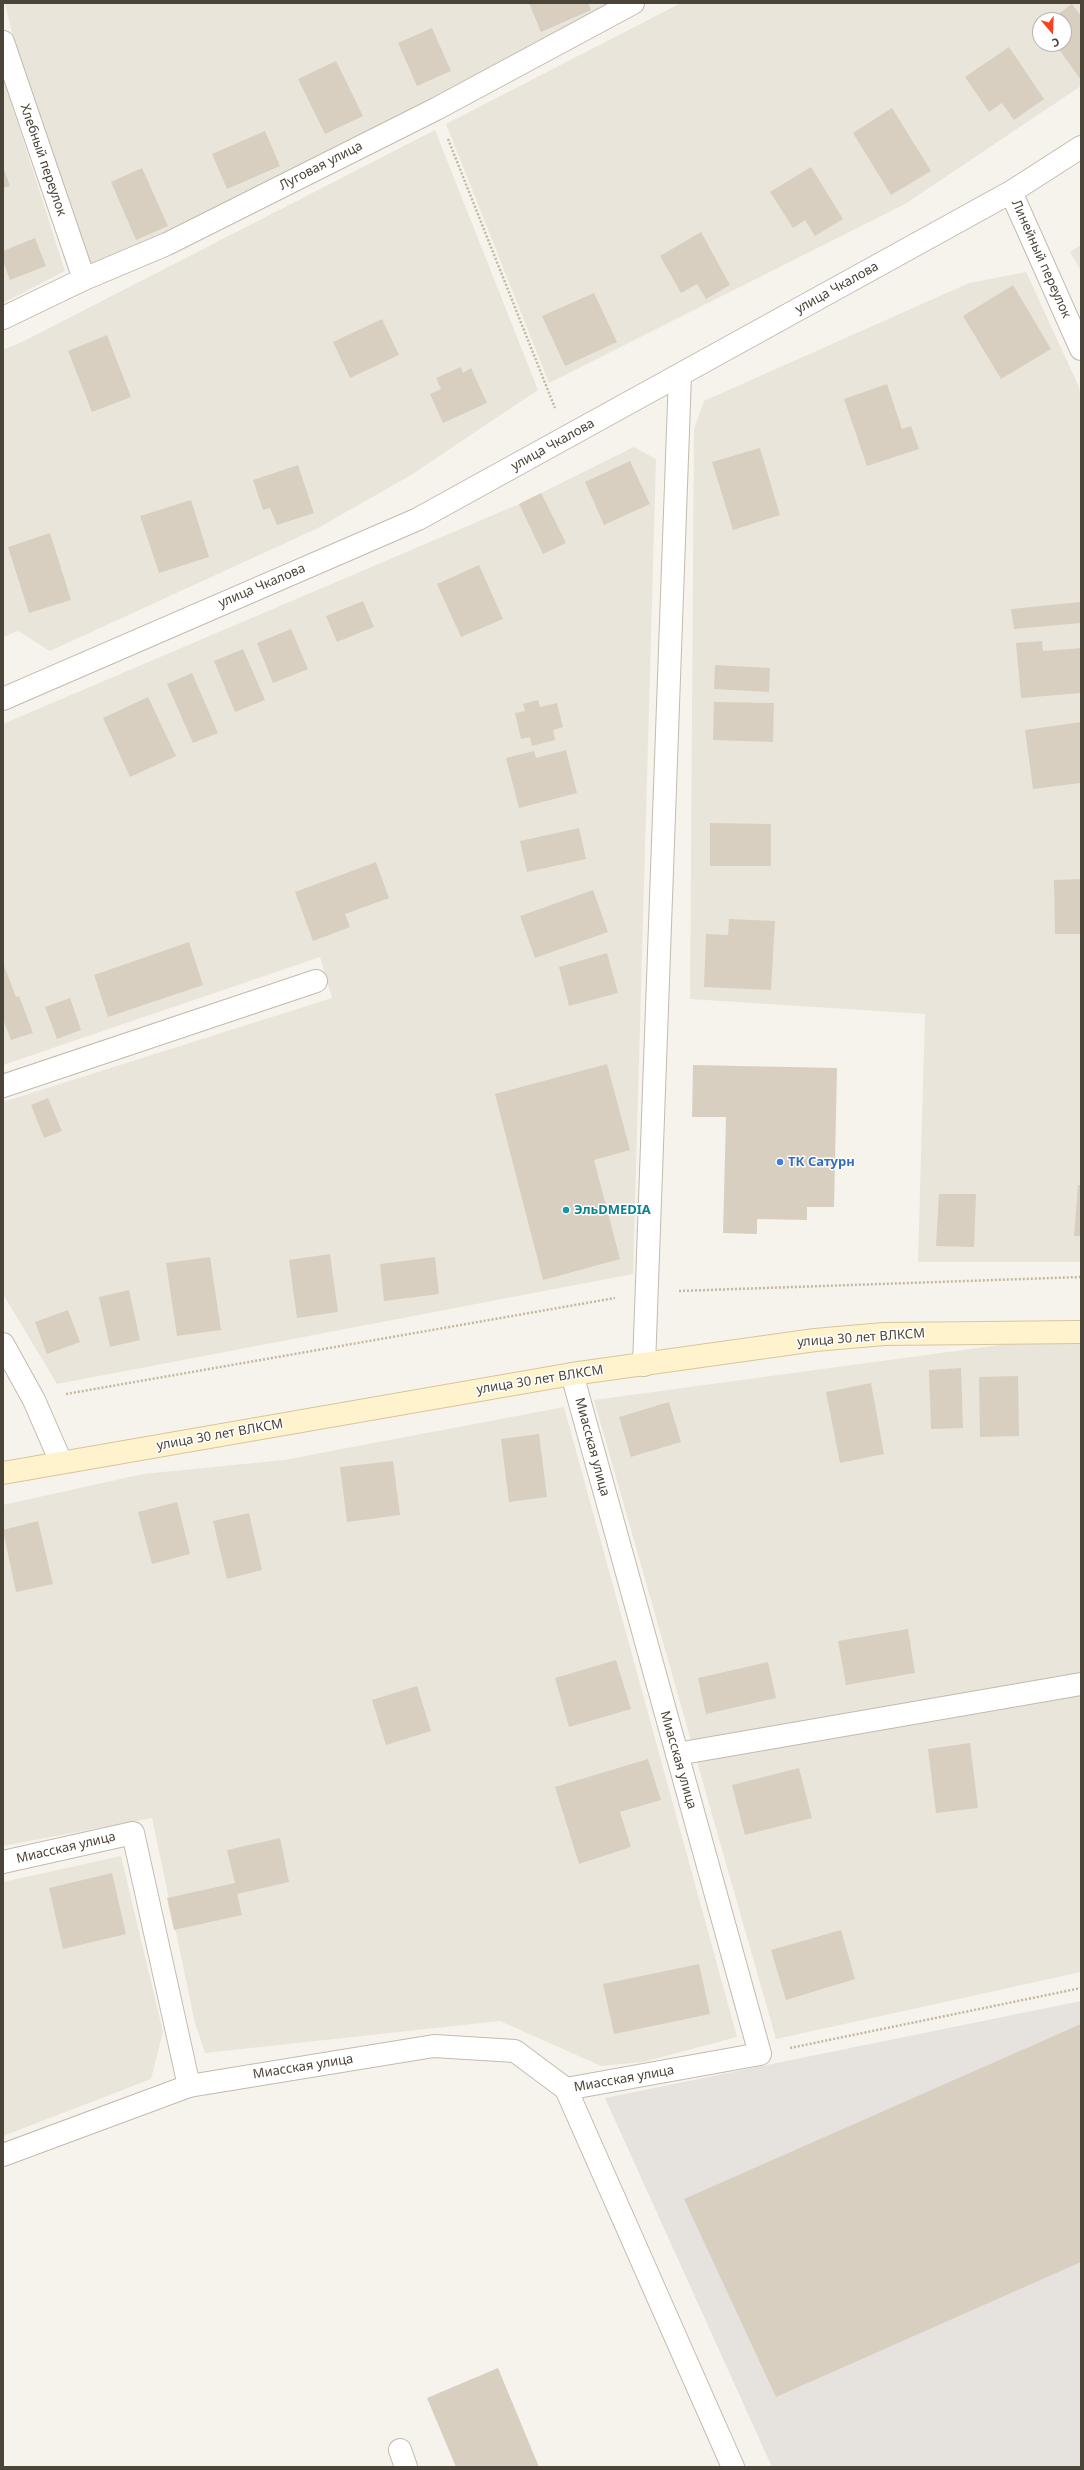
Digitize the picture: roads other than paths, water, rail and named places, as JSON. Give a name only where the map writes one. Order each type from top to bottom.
[{"type":"main road","name":"улица 30 лет ВЛКСМ","points":[[3,1473],[572,1374],[815,1340],[884,1334],[1081,1332]]},
{"type":"street","name":"Луговая улица","points":[[3,318],[84,279],[167,244],[436,109],[633,3]]},
{"type":"street","name":"Хлебный переулок","points":[[3,42],[84,279]]},
{"type":"street","name":"улица Чкалова","points":[[3,699],[418,519],[680,376],[1011,192],[1081,147]]},
{"type":"street","name":"Линейный переулок","points":[[1011,192],[1081,349]]},
{"type":"street","points":[[644,1365],[680,376]]},
{"type":"street","points":[[3,1086],[316,981]]},
{"type":"street","points":[[3,1344],[34,1400],[61,1462]]},
{"type":"street","name":"Миасская улица","points":[[3,1862],[133,1833],[189,2086],[434,2046],[515,2051],[566,2089],[760,2054],[572,1374]]},
{"type":"street","points":[[677,1754],[1081,1684]]},
{"type":"street","points":[[3,2155],[189,2086]]},
{"type":"street","points":[[566,2089],[733,2467]]},
{"type":"place","name":"ТК Сатурн","points":[[780,1162]]},
{"type":"place","name":"ЭльDMEDIA","points":[[566,1210]]}]
